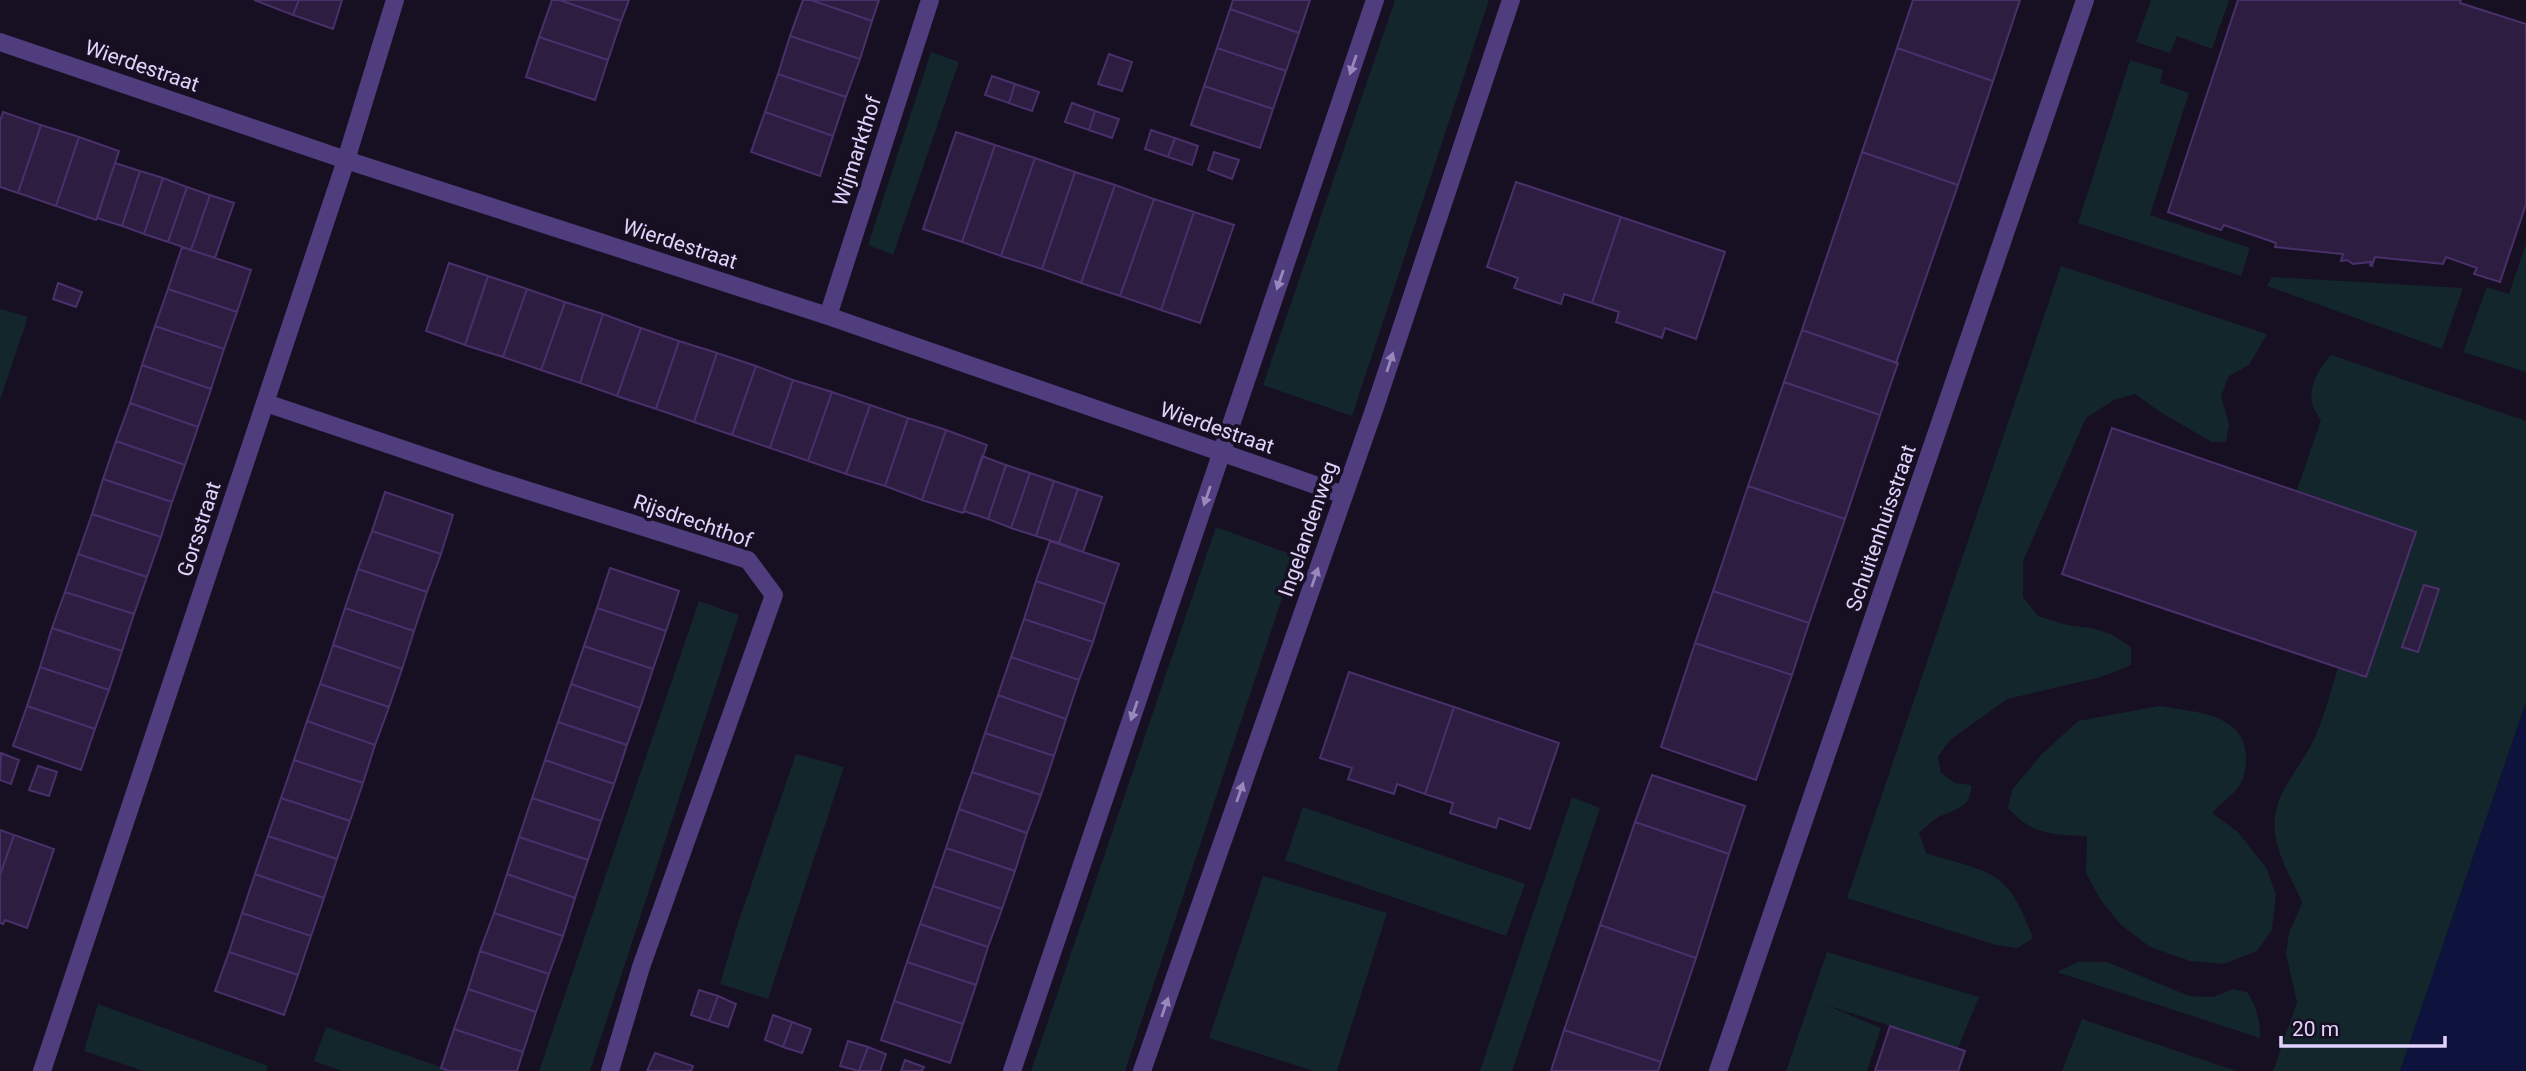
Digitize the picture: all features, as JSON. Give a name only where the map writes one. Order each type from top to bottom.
[{"type":"street","name":"Gorsstraat","points":[[42,1071],[346,160],[395,0]]},
{"type":"street","name":"Wijmarkthof","points":[[828,316],[930,0]]},
{"type":"street","points":[[1012,1071],[1375,0]]},
{"type":"street","name":"Ingelandenweg","points":[[1143,1071],[1344,495],[1511,0]]},
{"type":"street","name":"Schuitenhuisstraat","points":[[1718,1071],[2085,0]]},
{"type":"street","name":"Wierdestraat","points":[[0,42],[346,160],[828,316],[1344,495]]},
{"type":"street","name":"Rijsdrechthof","points":[[265,403],[488,478],[748,560],[774,594],[641,967],[610,1071]]},
{"type":"green space","points":[[1395,0],[1489,0],[1352,416],[1263,385]]},
{"type":"green space","points":[[2151,0],[2229,0],[2212,49],[2177,36],[2170,53],[2136,42]]},
{"type":"green space","points":[[931,52],[959,62],[893,255],[868,245]]},
{"type":"green space","points":[[2130,60],[2163,70],[2160,83],[2189,93],[2150,215],[2250,248],[2241,276],[2078,223]]},
{"type":"green space","points":[[2526,244],[2526,372],[2463,352],[2487,287],[2509,294]]},
{"type":"green space","points":[[2061,266],[2267,334],[2249,365],[2229,376],[2221,396],[2229,424],[2226,442],[2212,442],[2135,394],[2114,400],[2086,418],[2023,561],[2023,597],[2038,616],[2111,634],[2131,647],[2131,665],[2101,677],[2007,699],[1949,741],[1938,757],[1941,773],[1955,783],[1971,785],[1971,793],[1965,804],[1937,818],[1919,833],[1926,853],[1982,870],[2005,885],[2024,915],[2033,938],[2018,948],[1996,945],[1847,898]]},
{"type":"green space","points":[[2272,277],[2463,288],[2442,349],[2267,286]]},
{"type":"green space","points":[[0,309],[28,317],[0,400]]},
{"type":"green space","points":[[2331,355],[2526,421],[2526,702],[2400,1071],[2273,1071],[2297,1002],[2286,954],[2289,933],[2302,903],[2282,860],[2277,842],[2277,806],[2316,735],[2338,668],[2365,677],[2416,532],[2297,490],[2321,420],[2312,403],[2312,386]]},
{"type":"green space","points":[[1216,527],[1296,556],[1125,1071],[1031,1071]]},
{"type":"green space","points":[[699,601],[739,615],[590,1071],[539,1071]]},
{"type":"green space","points":[[2159,706],[2216,718],[2229,724],[2244,744],[2246,764],[2241,784],[2212,813],[2238,832],[2267,869],[2276,895],[2272,930],[2257,951],[2224,964],[2190,961],[2150,947],[2120,924],[2100,899],[2086,873],[2087,836],[2044,832],[2026,824],[2008,808],[2012,790],[2041,755],[2078,721]]},
{"type":"green space","points":[[796,754],[844,767],[768,999],[720,984]]},
{"type":"green space","points":[[1572,797],[1600,808],[1512,1071],[1480,1071]]},
{"type":"green space","points":[[1303,807],[1525,884],[1506,936],[1285,860]]},
{"type":"green space","points":[[1263,876],[1387,913],[1337,1071],[1314,1071],[1209,1038]]},
{"type":"green space","points":[[1827,952],[1979,997],[1958,1048],[1826,1005],[1881,1028],[1867,1071],[1786,1071]]},
{"type":"green space","points":[[2078,962],[2107,962],[2189,996],[2213,997],[2233,989],[2247,992],[2257,1014],[2260,1038],[2057,972]]},
{"type":"green space","points":[[98,1004],[268,1066],[266,1071],[144,1071],[84,1051]]},
{"type":"green space","points":[[2082,1019],[2236,1071],[2062,1071]]},
{"type":"green space","points":[[326,1027],[452,1071],[342,1071],[314,1061]]},
{"type":"shaded area","points":[[2526,702],[2526,1071],[2400,1071]]},
{"type":"building","points":[[254,0],[299,0],[293,15]]},
{"type":"building","points":[[299,0],[342,0],[333,29],[293,15]]},
{"type":"building","points":[[552,0],[621,21],[608,60],[539,37]]},
{"type":"building","points":[[559,0],[629,0],[621,21]]},
{"type":"building","points":[[803,0],[811,0],[872,21],[860,59],[790,36]]},
{"type":"building","points":[[811,0],[879,0],[872,21]]},
{"type":"building","points":[[1233,0],[1310,0],[1299,33],[1230,9]]},
{"type":"building","points":[[1913,0],[2020,0],[1993,81],[1897,48]]},
{"type":"building","points":[[2238,0],[2461,0],[2460,3],[2526,24],[2526,204],[2500,282],[2474,274],[2477,268],[2446,257],[2443,264],[2375,257],[2372,266],[2371,262],[2353,264],[2347,260],[2341,261],[2343,254],[2275,247],[2276,243],[2224,225],[2221,230],[2168,212]]},
{"type":"building","points":[[1230,9],[1299,33],[1286,71],[1217,48]]},
{"type":"building","points":[[790,36],[860,59],[846,97],[778,74]]},
{"type":"building","points":[[539,37],[608,60],[595,100],[526,77]]},
{"type":"building","points":[[1217,48],[1286,71],[1273,109],[1204,86]]},
{"type":"building","points":[[1897,48],[1993,81],[1958,185],[1862,152]]},
{"type":"building","points":[[1109,54],[1132,62],[1122,91],[1098,84]]},
{"type":"building","points":[[778,74],[846,97],[833,136],[765,112]]},
{"type":"building","points":[[992,76],[1015,84],[1009,103],[985,95]]},
{"type":"building","points":[[1015,84],[1039,92],[1032,111],[1009,103]]},
{"type":"building","points":[[1204,86],[1273,109],[1260,148],[1191,125]]},
{"type":"building","points":[[1072,103],[1095,111],[1089,130],[1065,122]]},
{"type":"building","points":[[1095,111],[1119,119],[1112,138],[1089,130]]},
{"type":"building","points":[[3,112],[41,125],[18,193],[0,187],[0,121]]},
{"type":"building","points":[[765,112],[833,136],[820,176],[751,152]]},
{"type":"building","points":[[41,125],[79,137],[56,206],[18,193]]},
{"type":"building","points":[[1151,130],[1175,138],[1168,157],[1145,149]]},
{"type":"building","points":[[956,132],[995,145],[962,242],[923,229]]},
{"type":"building","points":[[79,137],[119,151],[96,220],[56,206]]},
{"type":"building","points":[[1175,138],[1198,146],[1192,165],[1168,157]]},
{"type":"building","points":[[995,145],[1035,158],[1001,256],[962,242]]},
{"type":"building","points":[[1214,152],[1239,160],[1232,179],[1208,170]]},
{"type":"building","points":[[1862,152],[1958,185],[1896,363],[1802,330]]},
{"type":"building","points":[[1035,158],[1075,172],[1042,269],[1001,256]]},
{"type":"building","points":[[115,163],[140,171],[122,226],[97,218]]},
{"type":"building","points":[[140,171],[163,178],[144,234],[122,226]]},
{"type":"building","points":[[1075,172],[1115,185],[1081,283],[1042,269]]},
{"type":"building","points":[[163,178],[187,187],[168,242],[144,234]]},
{"type":"building","points":[[1516,182],[1621,217],[1592,303],[1564,294],[1561,304],[1514,288],[1518,278],[1487,267]]},
{"type":"building","points":[[1115,185],[1154,199],[1120,296],[1081,283]]},
{"type":"building","points":[[187,187],[210,195],[191,250],[168,242]]},
{"type":"building","points":[[210,195],[234,203],[215,258],[191,250]]},
{"type":"building","points":[[1154,199],[1194,212],[1161,310],[1120,296]]},
{"type":"building","points":[[1194,212],[1234,225],[1200,323],[1161,310]]},
{"type":"building","points":[[1621,217],[1725,252],[1696,339],[1665,328],[1662,338],[1616,322],[1619,312],[1592,303]]},
{"type":"building","points":[[182,247],[251,270],[237,312],[168,289]]},
{"type":"building","points":[[449,263],[488,276],[465,345],[426,331]]},
{"type":"building","points":[[488,276],[527,289],[503,357],[465,345]]},
{"type":"building","points":[[58,283],[82,292],[76,307],[53,299]]},
{"type":"building","points":[[168,289],[237,312],[224,349],[155,326]]},
{"type":"building","points":[[527,289],[565,302],[541,370],[503,357]]},
{"type":"building","points":[[565,302],[603,314],[580,383],[541,370]]},
{"type":"building","points":[[603,314],[641,328],[617,396],[580,383]]},
{"type":"building","points":[[155,326],[224,349],[211,389],[142,365]]},
{"type":"building","points":[[641,328],[679,341],[656,409],[617,396]]},
{"type":"building","points":[[1802,330],[1898,363],[1880,415],[1784,382]]},
{"type":"building","points":[[679,341],[717,353],[694,422],[656,409]]},
{"type":"building","points":[[717,353],[756,366],[732,435],[694,422]]},
{"type":"building","points":[[142,365],[211,389],[198,427],[130,403]]},
{"type":"building","points":[[756,366],[793,380],[770,448],[732,435]]},
{"type":"building","points":[[793,380],[832,392],[808,461],[770,448]]},
{"type":"building","points":[[1784,382],[1880,415],[1845,519],[1748,486]]},
{"type":"building","points":[[832,392],[870,405],[846,474],[808,461]]},
{"type":"building","points":[[130,403],[198,427],[185,465],[116,441]]},
{"type":"building","points":[[870,405],[908,418],[885,486],[846,474]]},
{"type":"building","points":[[908,418],[946,430],[922,500],[885,486]]},
{"type":"building","points":[[2112,428],[2416,532],[2366,677],[2062,574]]},
{"type":"building","points":[[946,430],[987,445],[963,513],[922,500]]},
{"type":"building","points":[[116,441],[185,465],[172,502],[103,479]]},
{"type":"building","points":[[982,456],[1006,465],[988,519],[964,511]]},
{"type":"building","points":[[1006,465],[1030,473],[1011,528],[988,519]]},
{"type":"building","points":[[1030,473],[1054,481],[1036,536],[1011,528]]},
{"type":"building","points":[[103,479],[172,502],[161,537],[92,514]]},
{"type":"building","points":[[1054,481],[1078,489],[1059,543],[1036,536]]},
{"type":"building","points":[[1748,486],[1845,519],[1809,623],[1713,591]]},
{"type":"building","points":[[1078,489],[1102,497],[1083,552],[1059,543]]},
{"type":"building","points":[[385,492],[453,515],[441,554],[372,531]]},
{"type":"building","points":[[92,514],[161,537],[147,577],[78,554]]},
{"type":"building","points":[[372,531],[441,554],[427,592],[358,569]]},
{"type":"building","points":[[1050,541],[1119,564],[1105,604],[1036,581]]},
{"type":"building","points":[[78,554],[147,577],[134,614],[65,592]]},
{"type":"building","points":[[610,568],[679,591],[666,631],[597,608]]},
{"type":"building","points":[[358,569],[427,592],[414,631],[345,608]]},
{"type":"building","points":[[1036,581],[1105,604],[1093,642],[1024,619]]},
{"type":"building","points":[[2424,585],[2439,589],[2418,652],[2402,647]]},
{"type":"building","points":[[1713,591],[1809,623],[1792,675],[1695,643]]},
{"type":"building","points":[[65,592],[134,614],[122,651],[52,628]]},
{"type":"building","points":[[345,608],[414,631],[402,669],[333,645]]},
{"type":"building","points":[[597,608],[666,631],[653,669],[584,646]]},
{"type":"building","points":[[1024,619],[1093,642],[1079,680],[1011,657]]},
{"type":"building","points":[[52,628],[122,651],[109,690],[40,667]]},
{"type":"building","points":[[1695,643],[1792,675],[1756,780],[1661,747]]},
{"type":"building","points":[[333,645],[402,669],[389,707],[320,684]]},
{"type":"building","points":[[584,646],[653,669],[640,708],[571,684]]},
{"type":"building","points":[[1011,657],[1079,680],[1066,719],[998,695]]},
{"type":"building","points":[[40,667],[109,690],[95,729],[27,706]]},
{"type":"building","points":[[1349,672],[1454,707],[1425,794],[1397,784],[1394,794],[1348,779],[1352,768],[1320,758]]},
{"type":"building","points":[[320,684],[389,707],[375,745],[307,721]]},
{"type":"building","points":[[571,684],[640,708],[627,745],[558,722]]},
{"type":"building","points":[[998,695],[1066,719],[1054,756],[985,733]]},
{"type":"building","points":[[27,706],[95,729],[81,770],[13,746]]},
{"type":"building","points":[[1454,707],[1559,743],[1530,829],[1499,818],[1496,828],[1450,813],[1453,803],[1425,794]]},
{"type":"building","points":[[307,721],[375,745],[363,783],[294,760]]},
{"type":"building","points":[[558,722],[627,745],[614,784],[545,760]]},
{"type":"building","points":[[985,733],[1054,756],[1041,795],[972,772]]},
{"type":"building","points":[[1,753],[19,760],[11,784],[0,780]]},
{"type":"building","points":[[294,760],[363,783],[350,821],[281,798]]},
{"type":"building","points":[[545,760],[614,784],[601,821],[532,798]]},
{"type":"building","points":[[38,766],[57,772],[49,796],[29,790]]},
{"type":"building","points":[[972,772],[1041,795],[1027,833],[959,809]]},
{"type":"building","points":[[1652,775],[1745,806],[1729,854],[1635,822]]},
{"type":"building","points":[[281,798],[350,821],[337,859],[268,836]]},
{"type":"building","points":[[532,798],[601,821],[588,860],[519,837]]},
{"type":"building","points":[[959,809],[1027,833],[1015,871],[946,848]]},
{"type":"building","points":[[1635,822],[1729,854],[1696,958],[1600,925]]},
{"type":"building","points":[[0,830],[14,835],[0,875]]},
{"type":"building","points":[[14,835],[54,849],[27,928],[5,920],[3,924],[0,923],[0,875]]},
{"type":"building","points":[[268,836],[337,859],[324,898],[255,874]]},
{"type":"building","points":[[519,837],[588,860],[575,898],[507,874]]},
{"type":"building","points":[[946,848],[1015,871],[1002,909],[933,886]]},
{"type":"building","points":[[255,874],[324,898],[311,936],[242,913]]},
{"type":"building","points":[[507,874],[575,898],[563,936],[494,913]]},
{"type":"building","points":[[933,886],[1002,909],[988,947],[920,924]]},
{"type":"building","points":[[242,913],[311,936],[298,975],[229,952]]},
{"type":"building","points":[[494,913],[563,936],[549,974],[480,951]]},
{"type":"building","points":[[920,924],[988,947],[976,985],[907,962]]},
{"type":"building","points":[[1600,925],[1696,958],[1661,1062],[1564,1030]]},
{"type":"building","points":[[480,951],[549,974],[536,1012],[468,989]]},
{"type":"building","points":[[229,952],[298,975],[284,1015],[215,991]]},
{"type":"building","points":[[907,962],[976,985],[963,1024],[894,1001]]},
{"type":"building","points":[[468,989],[536,1012],[523,1052],[454,1029]]},
{"type":"building","points":[[699,990],[718,996],[709,1021],[691,1015]]},
{"type":"building","points":[[718,996],[736,1004],[728,1027],[709,1021]]},
{"type":"building","points":[[894,1001],[963,1024],[950,1063],[881,1040]]},
{"type":"building","points":[[773,1015],[792,1022],[783,1047],[765,1040]]},
{"type":"building","points":[[792,1022],[811,1029],[802,1053],[783,1047]]},
{"type":"building","points":[[1890,1026],[1965,1051],[1958,1071],[1875,1071]]},
{"type":"building","points":[[454,1029],[523,1052],[517,1071],[449,1071],[441,1068]]},
{"type":"building","points":[[1564,1030],[1661,1062],[1658,1071],[1551,1071]]},
{"type":"building","points":[[848,1041],[868,1047],[859,1071],[840,1066]]},
{"type":"building","points":[[868,1047],[886,1054],[880,1071],[859,1071]]},
{"type":"building","points":[[655,1053],[693,1066],[691,1071],[647,1071]]},
{"type":"building","points":[[905,1060],[924,1067],[922,1071],[901,1071]]}]
